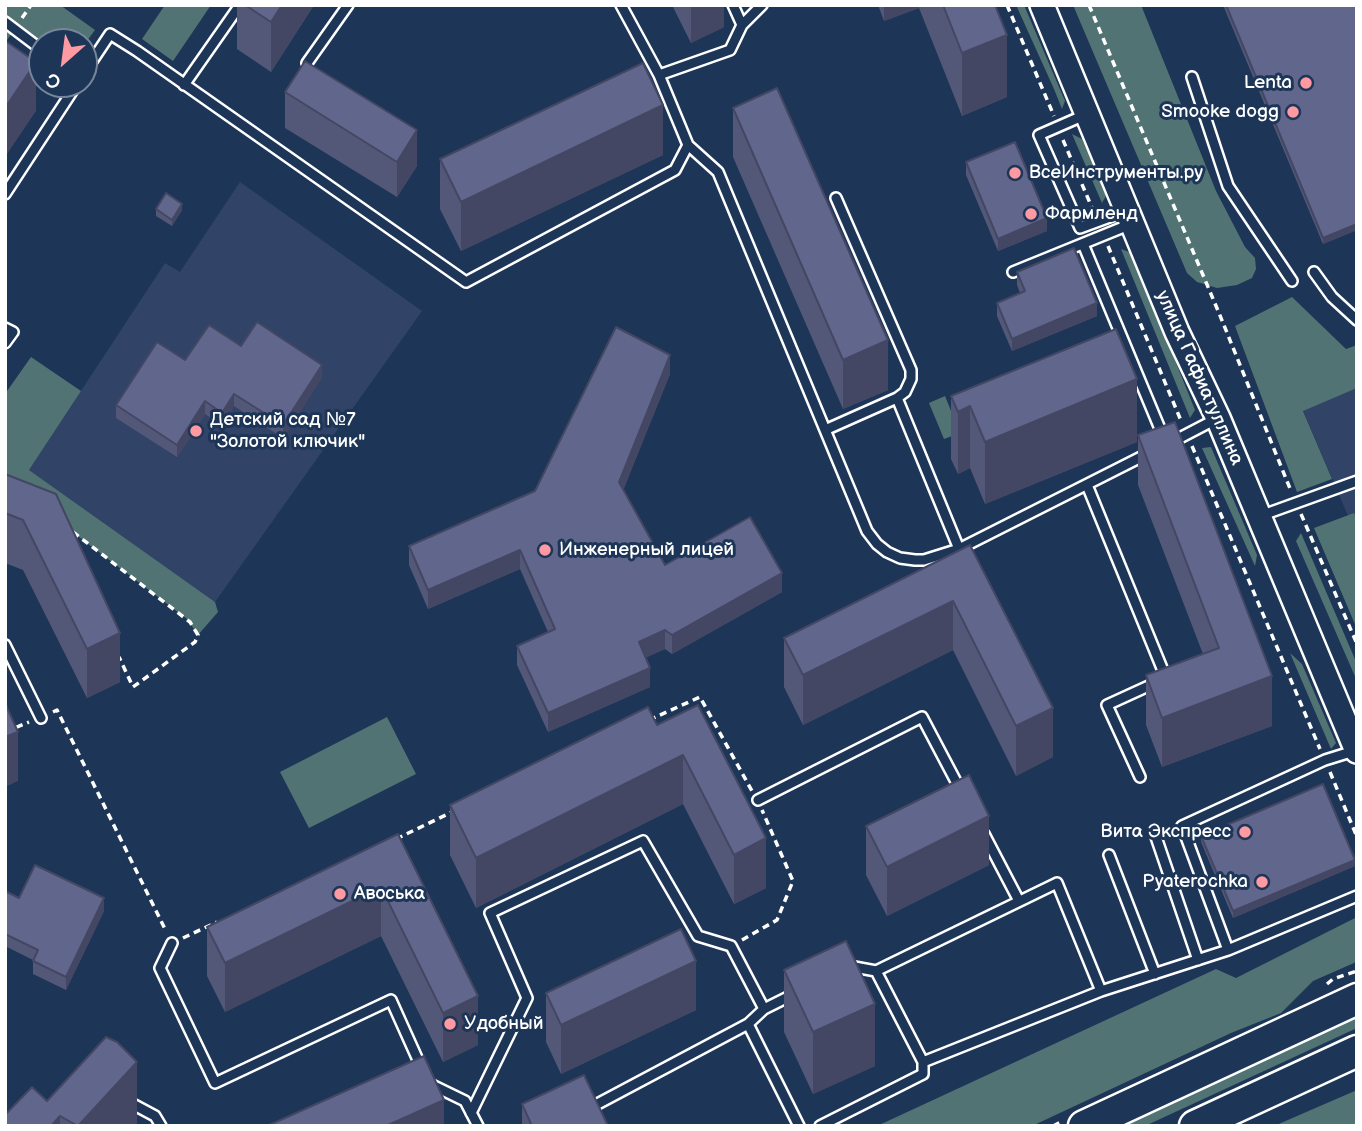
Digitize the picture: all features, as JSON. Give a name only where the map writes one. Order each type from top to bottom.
[{"type":"main road","points":[[1084,1126],[1357,999]]},
{"type":"main road","points":[[1195,1126],[1357,1051]]},
{"type":"street","name":"улица Гафиатуллина","points":[[1042,5],[1177,332],[1218,418],[1347,719],[1357,751]]},
{"type":"lane","points":[[184,85],[240,5]]},
{"type":"lane","points":[[307,63],[348,5]]},
{"type":"lane","points":[[621,5],[659,75],[688,145],[718,172],[867,531],[877,544],[900,558],[915,560],[924,560],[963,547],[1155,450]]},
{"type":"lane","points":[[733,5],[742,25]]},
{"type":"lane","points":[[659,75],[730,50],[742,25],[762,5]]},
{"type":"lane","points":[[5,22],[28,39]]},
{"type":"lane","points":[[98,52],[110,34],[466,282],[675,170],[688,145]]},
{"type":"lane","points":[[1192,76],[1228,186],[1292,282]]},
{"type":"lane","points":[[5,194],[68,98]]},
{"type":"lane","points":[[1087,114],[1039,135],[1080,228],[1130,217]]},
{"type":"lane","points":[[825,430],[897,398],[905,392],[911,379],[911,370],[836,198]]},
{"type":"lane","points":[[1013,272],[1083,244],[1130,217]]},
{"type":"lane","points":[[1083,244],[1166,444],[1218,418]]},
{"type":"lane","points":[[1314,272],[1332,297],[1357,320]]},
{"type":"lane","points":[[5,328],[13,332],[5,344]]},
{"type":"lane","points":[[1119,364],[1131,359]]},
{"type":"lane","points":[[897,398],[963,547],[974,556]]},
{"type":"lane","points":[[1259,516],[1357,481]]},
{"type":"lane","points":[[1087,485],[1166,678],[1107,705],[1140,777]]},
{"type":"lane","points":[[5,645],[41,718]]},
{"type":"lane","points":[[758,800],[922,717],[967,803]]},
{"type":"lane","points":[[1228,950],[1182,826],[1325,760],[1357,751]]},
{"type":"lane","points":[[980,827],[1019,901]]},
{"type":"lane","points":[[1156,837],[1198,960]]},
{"type":"lane","points":[[471,1113],[527,998],[489,913],[643,841],[698,936],[731,946],[764,1009]]},
{"type":"lane","points":[[1109,855],[1156,974]]},
{"type":"lane","points":[[837,972],[849,966],[876,971],[1057,883],[1101,991]]},
{"type":"lane","points":[[923,1062],[1101,991],[1228,950],[1357,896]]},
{"type":"lane","points":[[172,943],[160,968],[215,1083],[391,1000],[428,1082],[464,1101],[478,1126]]},
{"type":"lane","points":[[820,1126],[923,1074],[923,1062],[876,971]]},
{"type":"lane","points":[[579,1113],[748,1024],[764,1009],[801,991]]},
{"type":"lane","points":[[748,1024],[799,1126]]},
{"type":"lane","points":[[119,1097],[155,1116],[161,1126]]},
{"type":"path","points":[[1089,5],[1357,643]]},
{"type":"path","points":[[65,526],[190,622],[198,635],[195,642],[133,687],[116,651]]},
{"type":"path","points":[[650,720],[700,697],[758,800],[793,881],[777,920],[731,946]]},
{"type":"path","points":[[5,732],[57,710],[172,943],[223,920]]},
{"type":"path","points":[[386,843],[461,808]]},
{"type":"shaded area","name":"Детский сад №7 \"Золотой ключик\"","points":[[240,182],[422,311],[215,602],[29,470],[165,263],[180,272]]},
{"type":"shaded area","points":[[1357,388],[1357,537],[1303,410]]},
{"type":"green space","points":[[5,5],[60,5],[92,28],[28,28],[28,32],[18,24],[5,43]]},
{"type":"green space","points":[[165,5],[211,5],[173,61],[142,39]]},
{"type":"green space","points":[[1016,5],[1024,5],[1065,101],[1062,109],[1054,89]]},
{"type":"green space","points":[[1073,5],[1141,5],[1216,191],[1245,247],[1255,258],[1256,269],[1252,278],[1237,285],[1217,288],[1197,282],[1187,273]]},
{"type":"green space","points":[[1072,134],[1082,139],[1107,194],[1102,203]]},
{"type":"green space","points":[[1121,249],[1132,253],[1195,410],[1190,418]]},
{"type":"green space","points":[[1292,297],[1346,349],[1357,345],[1357,388],[1303,411],[1332,479],[1297,492],[1235,326]]},
{"type":"green space","points":[[31,357],[81,391],[29,470],[215,602],[218,612],[198,635],[187,619],[54,518],[5,500],[5,394]]},
{"type":"green space","points":[[945,396],[960,433],[944,439],[929,403]]},
{"type":"green space","points":[[1211,447],[1257,555],[1255,566],[1202,448]]},
{"type":"green space","points":[[1354,513],[1357,520],[1357,629],[1314,528]]},
{"type":"green space","points":[[1301,533],[1357,664],[1357,681],[1296,541]]},
{"type":"green space","points":[[1290,653],[1302,664],[1336,743],[1331,749]]},
{"type":"green space","points":[[387,717],[416,774],[309,828],[280,772]]},
{"type":"green space","points":[[1357,917],[1357,960],[1313,981],[1281,1013],[1231,1033],[1032,1126],[877,1126],[1216,969],[1236,978]]},
{"type":"green space","points":[[1357,1017],[1357,1028],[1145,1126],[1122,1126]]},
{"type":"green space","points":[[1357,1090],[1357,1126],[1274,1126]]},
{"type":"building","points":[[245,5],[282,5],[271,22]]},
{"type":"building","points":[[943,5],[995,5],[1007,35],[962,53]]},
{"type":"building","name":"Lenta","points":[[1226,5],[1357,5],[1357,224],[1323,238]]},
{"type":"building","points":[[7,42],[28,56],[28,74],[5,108]]},
{"type":"building","points":[[305,61],[417,130],[397,162],[285,92]]},
{"type":"building","points":[[643,63],[663,105],[461,202],[440,159]]},
{"type":"building","points":[[777,88],[888,340],[843,360],[733,108]]},
{"type":"building","points":[[1015,142],[1047,218],[998,239],[966,162]]},
{"type":"building","points":[[166,193],[182,204],[172,220],[156,209]]},
{"type":"building","points":[[1074,248],[1097,303],[1012,339],[997,303],[1025,291],[1017,272]]},
{"type":"building","points":[[257,322],[322,365],[283,425],[234,394],[222,413],[205,401],[177,445],[116,405],[157,342],[185,360],[209,325],[241,346]]},
{"type":"building","name":"Инженерный лицей","points":[[616,327],[670,355],[619,482],[665,565],[750,517],[782,573],[672,635],[665,630],[639,642],[650,668],[548,713],[517,646],[555,629],[520,550],[428,590],[409,546],[535,491]]},
{"type":"building","points":[[1116,329],[1137,379],[985,442],[970,406],[958,412],[951,396]]},
{"type":"building","points":[[1175,422],[1272,676],[1162,718],[1146,675],[1219,648],[1138,435]]},
{"type":"building","points":[[5,474],[56,494],[120,633],[87,649],[23,520],[5,513]]},
{"type":"building","points":[[970,545],[1053,708],[1016,726],[953,601],[803,675],[784,638]]},
{"type":"building","points":[[5,703],[18,732],[5,737]]},
{"type":"building","points":[[698,705],[766,838],[734,855],[683,755],[476,858],[450,805],[648,707],[657,725]]},
{"type":"building","points":[[969,775],[989,816],[887,867],[866,826]]},
{"type":"building","points":[[1323,784],[1355,860],[1233,911],[1201,836]]},
{"type":"building","points":[[398,834],[478,996],[443,1013],[381,887],[225,963],[207,927]]},
{"type":"building","points":[[35,865],[104,898],[66,977],[33,961],[38,950],[5,934],[5,891],[19,898]]},
{"type":"building","points":[[681,929],[696,961],[561,1025],[546,993]]},
{"type":"building","points":[[846,941],[875,1004],[813,1032],[784,970]]},
{"type":"building","points":[[106,1037],[117,1042],[137,1062],[78,1126],[60,1116],[51,1126],[5,1126],[5,1115],[32,1087],[47,1101]]},
{"type":"building","points":[[424,1056],[444,1100],[386,1126],[267,1126]]},
{"type":"building","points":[[584,1075],[608,1126],[532,1126],[522,1104]]},
{"type":"place","name":"Lenta","points":[[1306,83]]},
{"type":"place","name":"Smooke dogg","points":[[1293,112]]},
{"type":"place","name":"ВсеИнструменты.ру","points":[[1015,173]]},
{"type":"place","name":"Фармленд","points":[[1031,214]]},
{"type":"place","name":"Детский сад №7 \"Золотой ключик\"","points":[[196,431]]},
{"type":"place","name":"Инженерный лицей","points":[[545,550]]},
{"type":"place","name":"Вита Экспресс","points":[[1245,832]]},
{"type":"place","name":"Pyaterochka","points":[[1262,882]]},
{"type":"place","name":"Авоська","points":[[340,894]]},
{"type":"place","name":"Удобный","points":[[450,1024]]}]
